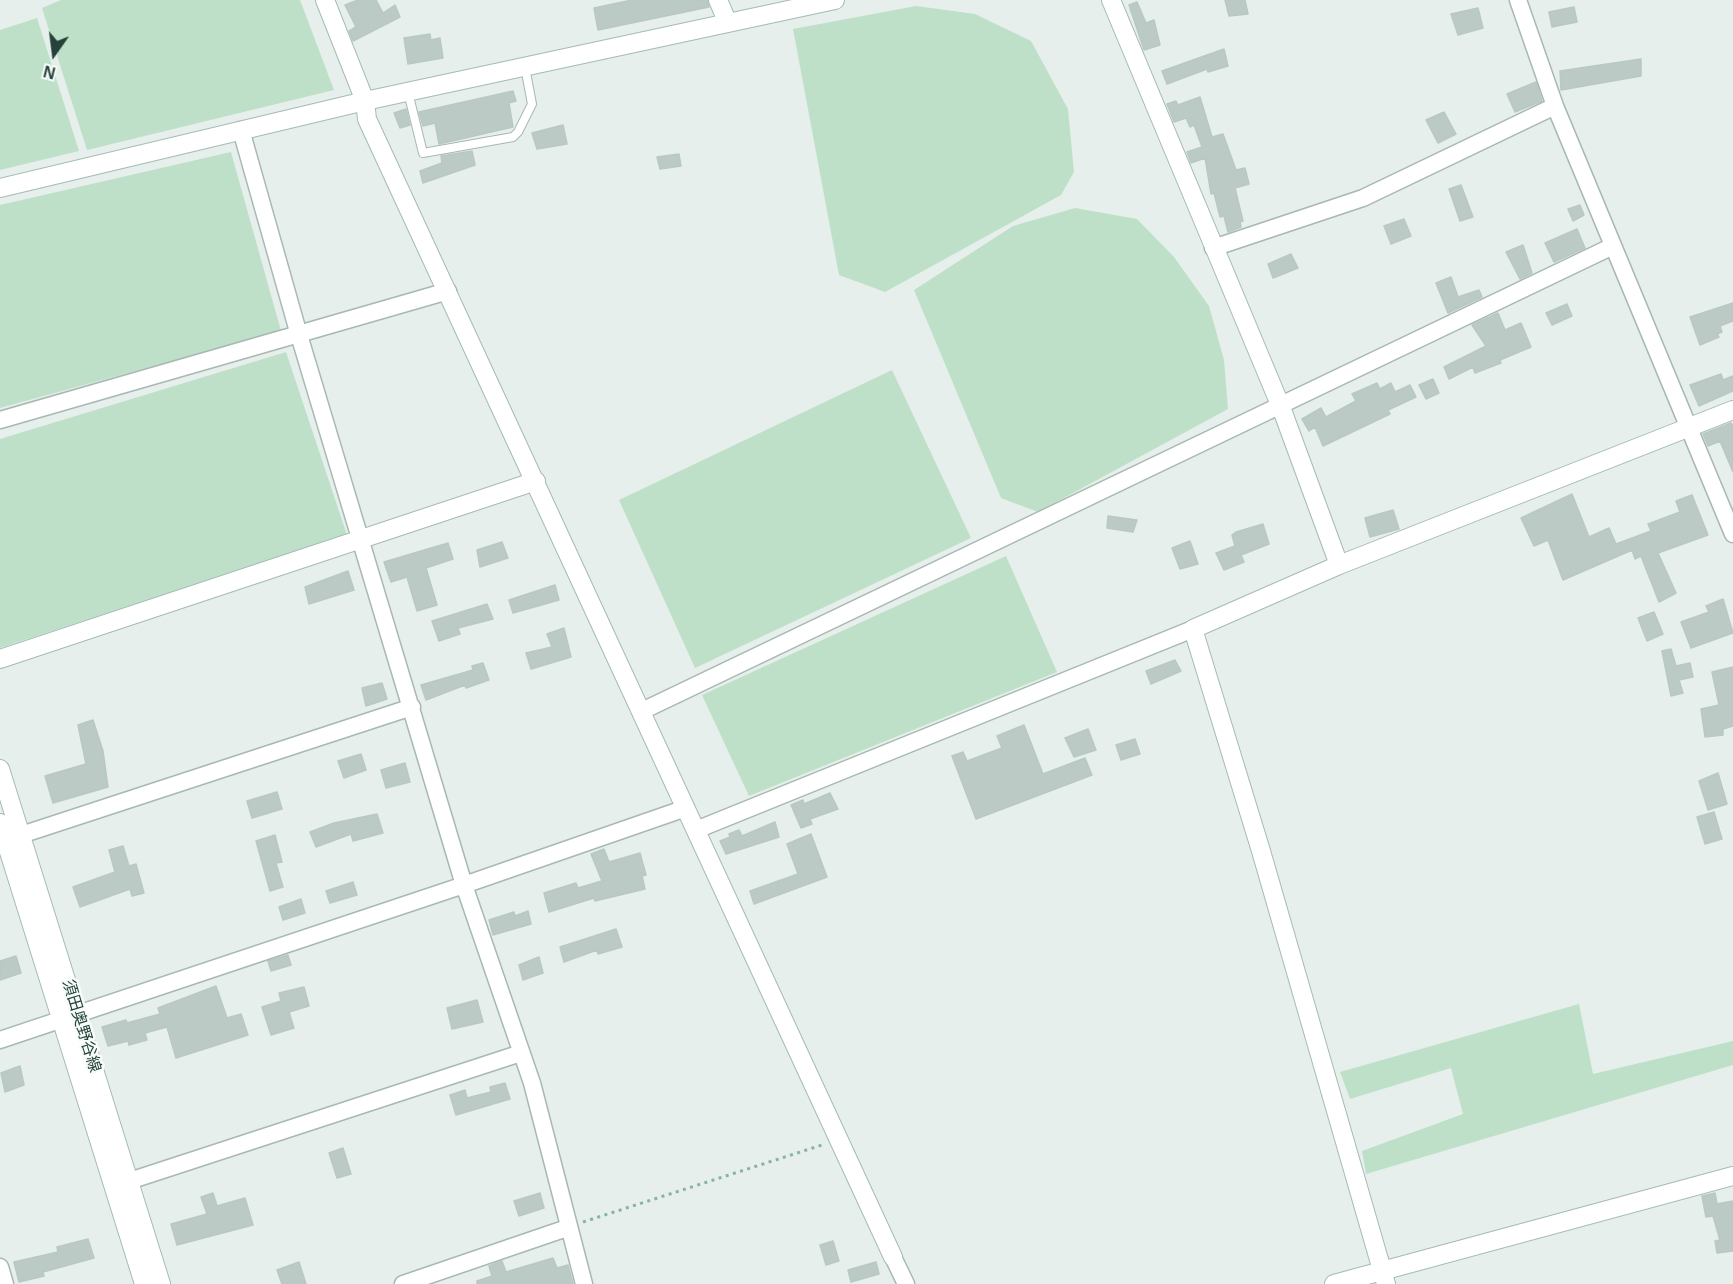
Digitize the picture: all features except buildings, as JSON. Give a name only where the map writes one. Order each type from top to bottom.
[{"type":"street","points":[[325,0],[365,101],[367,119],[906,1284]]},
{"type":"street","points":[[718,0],[727,21]]},
{"type":"street","points":[[0,188],[365,101],[727,21],[835,0]]},
{"type":"street","points":[[1111,0],[1281,407],[1339,565]]},
{"type":"street","points":[[1518,0],[1555,106],[1733,534]]},
{"type":"street","points":[[1213,248],[1363,198],[1555,106]]},
{"type":"street","points":[[241,130],[360,542],[465,885],[532,1083],[567,1228],[584,1284]]},
{"type":"street","points":[[642,711],[1281,407],[1613,246]]},
{"type":"street","points":[[0,420],[448,291]]},
{"type":"street","points":[[696,830],[1193,629],[1339,565],[1733,410]]},
{"type":"street","points":[[0,659],[360,542],[536,481]]},
{"type":"street","points":[[1193,629],[1261,852],[1384,1277]]},
{"type":"street","points":[[21,835],[412,707]]},
{"type":"street","name":"須田奥野谷線","points":[[0,769],[21,835],[69,1016],[121,1184],[144,1284]]},
{"type":"street","points":[[0,1040],[465,885],[686,808]]},
{"type":"street","name":"須田奥野谷線","points":[[0,823],[69,1016]]},
{"type":"street","points":[[121,1184],[522,1053]]},
{"type":"street","points":[[1334,1284],[1384,1277],[1733,1176]]},
{"type":"street","name":"須田奥野谷線","points":[[121,1184],[161,1284]]},
{"type":"street","points":[[403,1284],[567,1228]]},
{"type":"street","points":[[0,1267],[5,1284]]},
{"type":"lane","points":[[408,92],[423,153],[513,137],[519,132],[532,104],[525,66]]},
{"type":"path","points":[[567,1228],[839,1140]]},
{"type":"green space","points":[[61,0],[300,0],[334,90],[87,150],[42,8]]},
{"type":"green space","points":[[916,6],[975,14],[1031,41],[1068,109],[1074,172],[1061,195],[885,292],[839,275],[793,29]]},
{"type":"green space","points":[[37,18],[79,151],[0,170],[0,30]]},
{"type":"green space","points":[[231,152],[281,331],[0,408],[0,205]]},
{"type":"green space","points":[[1075,208],[1137,219],[1174,257],[1209,306],[1224,360],[1228,409],[1038,512],[1001,498],[914,290],[1013,226]]},
{"type":"green space","points":[[286,352],[347,535],[0,648],[0,439]]},
{"type":"green space","points":[[892,370],[971,538],[695,668],[619,500]]},
{"type":"green space","points":[[1006,556],[1057,672],[749,796],[702,695]]},
{"type":"green space","points":[[1579,1004],[1593,1074],[1733,1041],[1733,1065],[1366,1174],[1362,1151],[1463,1114],[1451,1068],[1350,1099],[1340,1072]]}]
